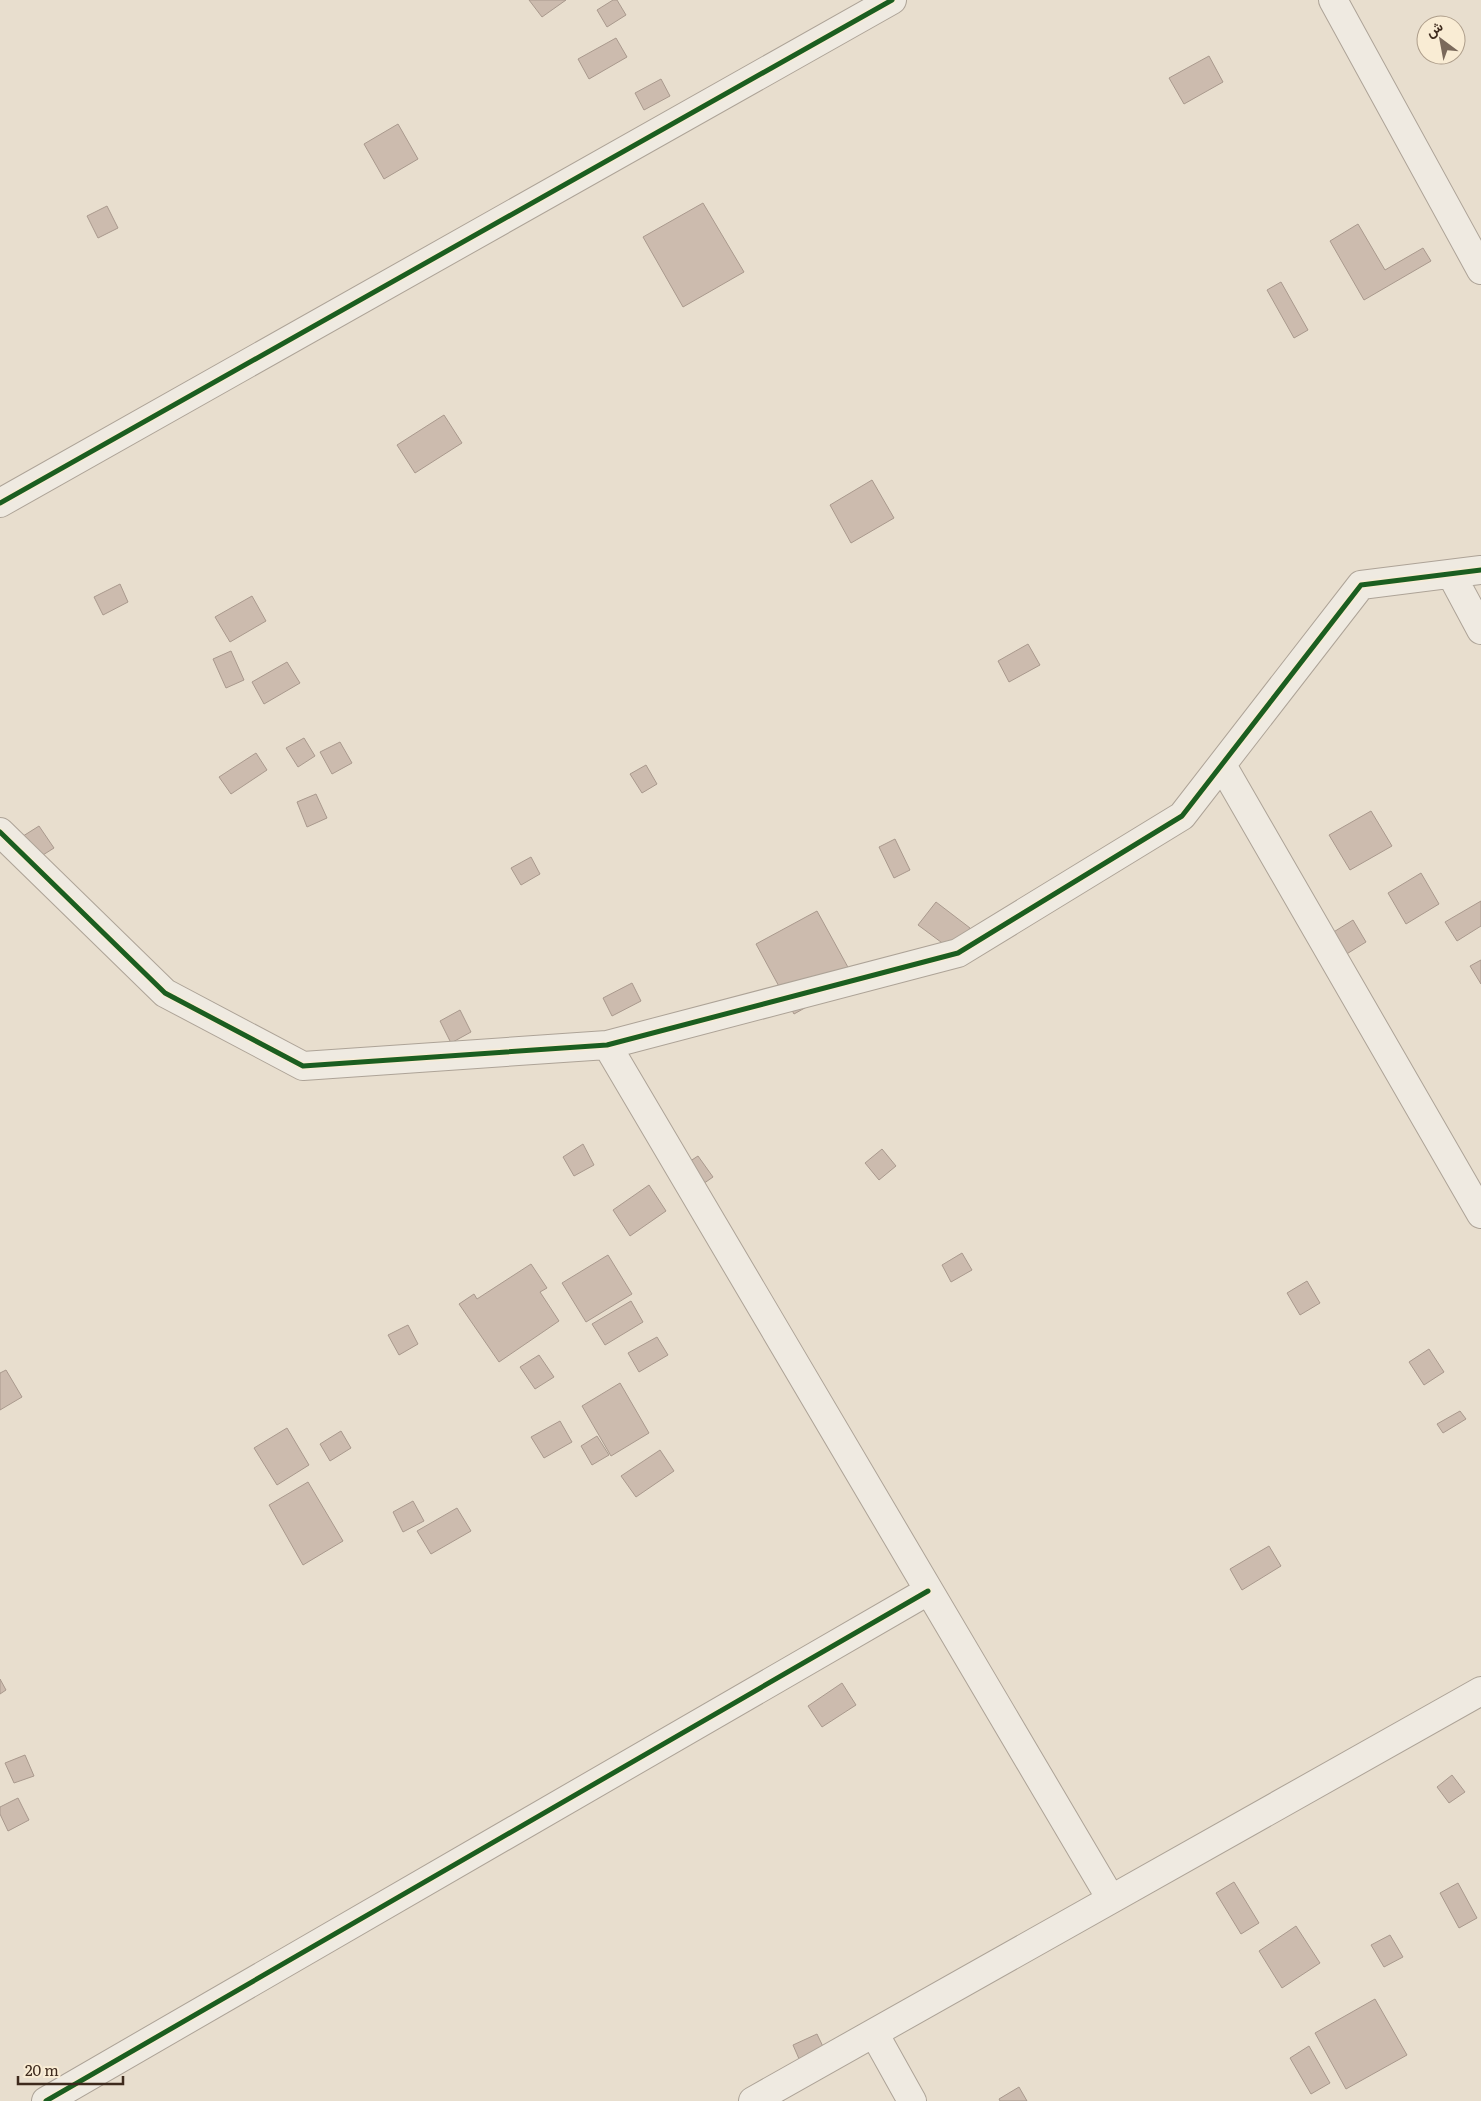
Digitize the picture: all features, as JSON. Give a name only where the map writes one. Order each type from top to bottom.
[{"type":"street","points":[[1,500],[892,0]]},
{"type":"street","points":[[1334,0],[1481,270]]},
{"type":"street","points":[[0,832],[165,993],[303,1066],[607,1045],[958,953],[1182,816],[1361,585],[1481,570]]},
{"type":"street","points":[[1450,574],[1481,630]]},
{"type":"street","points":[[1222,764],[1481,1214]]},
{"type":"street","points":[[607,1045],[1111,1900]]},
{"type":"street","points":[[46,2101],[928,1591]]},
{"type":"street","points":[[753,2101],[1481,1691]]},
{"type":"street","points":[[874,2033],[912,2101]]},
{"type":"building","points":[[529,0],[566,0],[542,17]]},
{"type":"building","points":[[613,0],[617,0],[626,15],[607,27],[597,10]]},
{"type":"building","points":[[616,38],[627,57],[589,79],[578,59]]},
{"type":"building","points":[[1209,56],[1223,82],[1184,104],[1169,78]]},
{"type":"building","points":[[661,79],[670,96],[644,110],[635,93]]},
{"type":"building","points":[[398,124],[418,159],[384,179],[364,144]]},
{"type":"building","points":[[703,203],[744,272],[683,307],[643,237]]},
{"type":"building","points":[[107,206],[118,228],[98,238],[87,216]]},
{"type":"building","points":[[1358,224],[1385,270],[1423,248],[1431,261],[1364,300],[1330,241]]},
{"type":"building","points":[[1281,282],[1308,330],[1294,338],[1267,290]]},
{"type":"building","points":[[444,415],[462,443],[415,473],[397,445]]},
{"type":"building","points":[[872,480],[894,518],[851,543],[830,505]]},
{"type":"building","points":[[120,584],[128,602],[103,615],[94,597]]},
{"type":"building","points":[[252,596],[266,621],[230,642],[215,617]]},
{"type":"building","points":[[1028,644],[1040,665],[1009,682],[998,661]]},
{"type":"building","points":[[231,651],[244,680],[226,688],[213,659]]},
{"type":"building","points":[[287,662],[300,683],[264,704],[252,682]]},
{"type":"building","points":[[304,738],[315,756],[298,767],[286,748]]},
{"type":"building","points":[[340,742],[352,763],[332,774],[320,752]]},
{"type":"building","points":[[256,753],[267,770],[231,794],[219,777]]},
{"type":"building","points":[[646,765],[657,784],[642,793],[630,774]]},
{"type":"building","points":[[316,794],[327,818],[307,827],[297,802]]},
{"type":"building","points":[[1371,811],[1392,846],[1350,870],[1329,835]]},
{"type":"building","points":[[39,826],[54,848],[35,860],[20,838]]},
{"type":"building","points":[[895,839],[910,870],[894,878],[879,847]]},
{"type":"building","points":[[531,857],[540,874],[521,885],[511,868]]},
{"type":"building","points":[[1421,873],[1439,904],[1406,924],[1388,893]]},
{"type":"building","points":[[1481,901],[1481,926],[1457,941],[1445,922]]},
{"type":"building","points":[[936,902],[970,928],[953,951],[918,925]]},
{"type":"building","points":[[817,911],[855,980],[794,1014],[756,944]]},
{"type":"building","points":[[1353,920],[1366,942],[1345,955],[1332,933]]},
{"type":"building","points":[[1481,960],[1481,984],[1470,966]]},
{"type":"building","points":[[632,983],[641,1001],[612,1016],[603,998]]},
{"type":"building","points":[[460,1010],[471,1032],[451,1043],[440,1021]]},
{"type":"building","points":[[583,1144],[594,1165],[574,1176],[563,1157]]},
{"type":"building","points":[[882,1149],[896,1166],[879,1180],[865,1163]]},
{"type":"building","points":[[698,1156],[713,1177],[690,1193],[675,1171]]},
{"type":"building","points":[[649,1185],[666,1211],[630,1236],[613,1210]]},
{"type":"building","points":[[962,1253],[972,1270],[951,1282],[942,1265]]},
{"type":"building","points":[[608,1255],[632,1294],[586,1322],[562,1283]]},
{"type":"building","points":[[531,1264],[547,1288],[540,1292],[559,1321],[499,1362],[459,1304],[474,1294],[477,1299]]},
{"type":"building","points":[[1307,1281],[1320,1303],[1300,1315],[1287,1293]]},
{"type":"building","points":[[631,1301],[643,1322],[605,1345],[592,1324]]},
{"type":"building","points":[[408,1325],[418,1344],[399,1355],[388,1335]]},
{"type":"building","points":[[657,1337],[668,1355],[639,1372],[628,1353]]},
{"type":"building","points":[[1429,1349],[1444,1372],[1424,1385],[1409,1362]]},
{"type":"building","points":[[539,1355],[554,1377],[535,1389],[520,1367]]},
{"type":"building","points":[[6,1370],[22,1397],[0,1410],[0,1373]]},
{"type":"building","points":[[620,1383],[649,1433],[611,1456],[582,1406]]},
{"type":"building","points":[[1460,1411],[1466,1419],[1443,1433],[1437,1424]]},
{"type":"building","points":[[560,1421],[572,1442],[544,1458],[531,1437]]},
{"type":"building","points":[[287,1428],[309,1465],[277,1485],[254,1448]]},
{"type":"building","points":[[341,1431],[351,1448],[330,1461],[320,1444]]},
{"type":"building","points":[[597,1436],[609,1455],[592,1465],[581,1446]]},
{"type":"building","points":[[660,1450],[674,1471],[636,1497],[621,1476]]},
{"type":"building","points":[[308,1482],[343,1541],[303,1565],[269,1505]]},
{"type":"building","points":[[413,1501],[424,1521],[403,1532],[393,1512]]},
{"type":"building","points":[[457,1508],[471,1531],[431,1554],[417,1531]]},
{"type":"building","points":[[1269,1546],[1281,1566],[1242,1590],[1230,1569]]},
{"type":"building","points":[[0,1679],[6,1690],[0,1694]]},
{"type":"building","points":[[842,1683],[856,1705],[822,1727],[808,1706]]},
{"type":"building","points":[[25,1755],[34,1776],[14,1783],[5,1763]]},
{"type":"building","points":[[1452,1775],[1465,1792],[1449,1803],[1437,1787]]},
{"type":"building","points":[[18,1798],[29,1820],[8,1831],[0,1814],[0,1807]]},
{"type":"building","points":[[1234,1882],[1259,1923],[1241,1934],[1216,1893]]},
{"type":"building","points":[[1458,1883],[1477,1918],[1459,1928],[1440,1893]]},
{"type":"building","points":[[1296,1926],[1320,1963],[1282,1988],[1259,1951]]},
{"type":"building","points":[[1390,1935],[1403,1957],[1384,1967],[1371,1945]]},
{"type":"building","points":[[1375,1999],[1407,2055],[1346,2089],[1315,2033]]},
{"type":"building","points":[[817,2034],[828,2057],[803,2068],[793,2045]]},
{"type":"building","points":[[1309,2046],[1330,2083],[1311,2094],[1290,2058]]},
{"type":"building","points":[[1019,2087],[1027,2101],[1000,2101],[999,2099]]},
{"type":"cycle path","points":[[0,503],[892,0]]},
{"type":"cycle path","points":[[0,832],[165,993],[303,1066],[607,1045],[958,953],[1182,816],[1361,585],[1481,570]]},
{"type":"cycle path","points":[[46,2101],[928,1591]]}]
